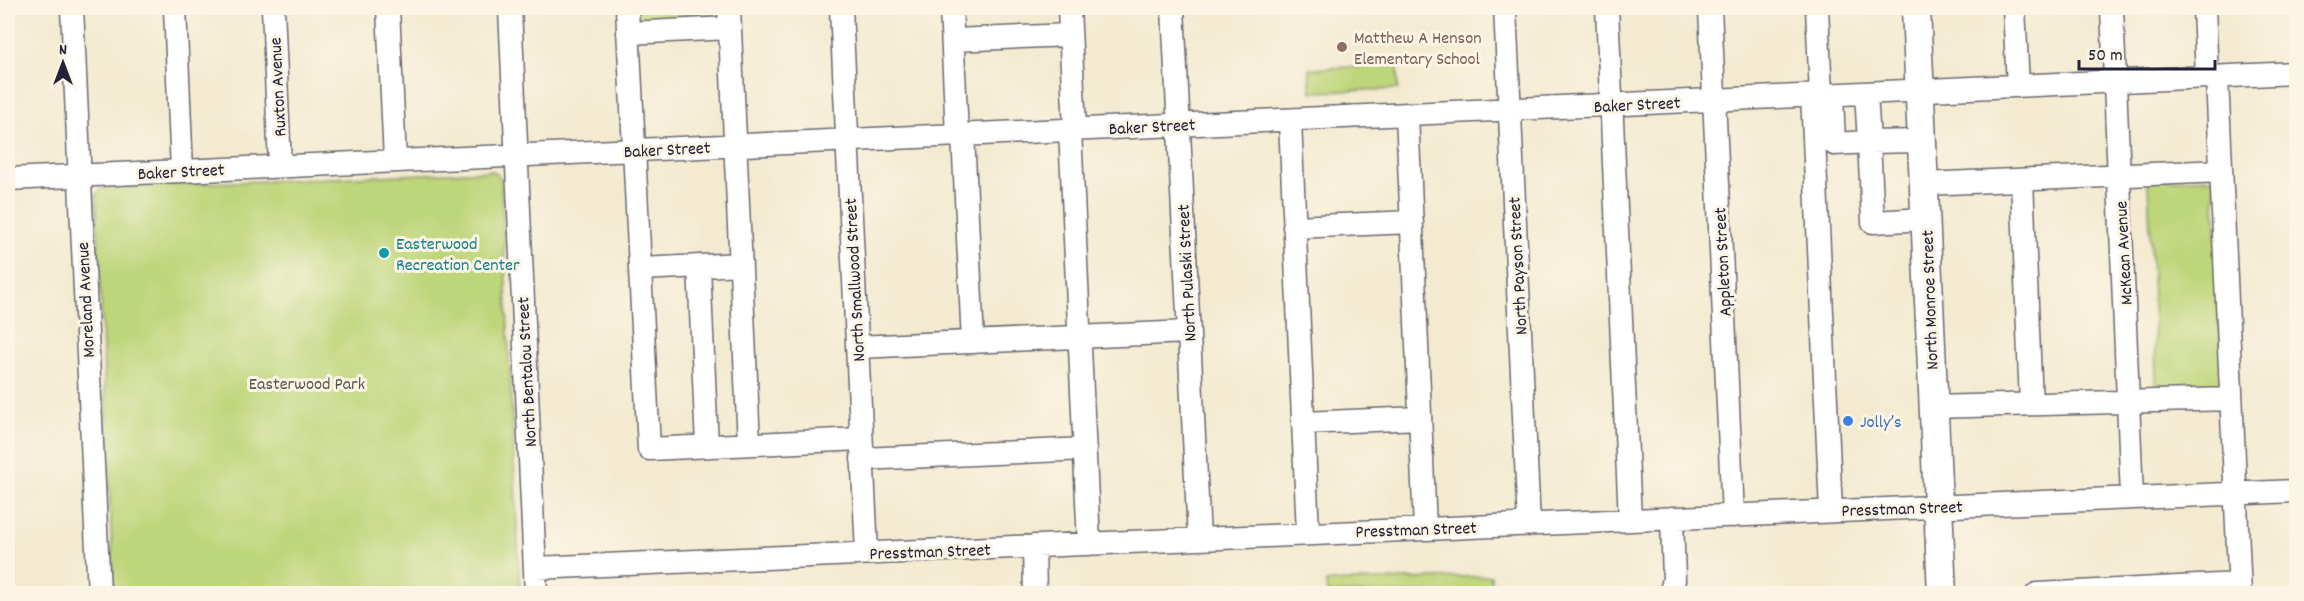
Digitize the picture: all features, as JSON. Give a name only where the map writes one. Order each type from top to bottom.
[{"type":"main road","name":"North Monroe Street","points":[[1916,8],[1942,594]]},
{"type":"street","name":"Moreland Avenue","points":[[72,8],[99,594]]},
{"type":"street","points":[[175,8],[182,171]]},
{"type":"street","name":"Ruxton Avenue","points":[[273,8],[280,166]]},
{"type":"street","points":[[388,8],[395,161]]},
{"type":"street","name":"North Bentalou Street","points":[[510,8],[536,594]]},
{"type":"street","points":[[627,8],[649,449],[749,444],[862,449],[1085,449]]},
{"type":"street","name":"North Smallwood Street","points":[[842,8],[867,553]]},
{"type":"street","points":[[951,8],[973,342]]},
{"type":"street","points":[[1069,8],[1089,543]]},
{"type":"street","name":"North Pulaski Street","points":[[1173,8],[1199,539]]},
{"type":"street","name":"North Payson Street","points":[[1505,8],[1529,525]]},
{"type":"street","points":[[1607,8],[1630,520]]},
{"type":"street","name":"Appleton Street","points":[[1710,8],[1733,516]]},
{"type":"street","points":[[1817,8],[1822,95],[1831,511]]},
{"type":"street","points":[[2014,8],[2018,86]]},
{"type":"street","name":"McKean Avenue","points":[[2112,8],[2133,498]]},
{"type":"street","points":[[2037,594],[2240,589],[2221,171],[2204,8]]},
{"type":"street","points":[[628,33],[729,18],[749,444]]},
{"type":"street","points":[[953,40],[1070,35]]},
{"type":"street","name":"Baker Street","points":[[8,179],[2296,73]]},
{"type":"street","points":[[1866,93],[1873,222],[1925,219]]},
{"type":"street","points":[[1822,95],[1834,144],[1921,141]]},
{"type":"street","points":[[1407,114],[1425,529]]},
{"type":"street","points":[[1290,120],[1308,534]]},
{"type":"street","points":[[1924,184],[2221,171]]},
{"type":"street","points":[[2022,180],[2031,404]]},
{"type":"street","points":[[1294,227],[1412,222]]},
{"type":"street","points":[[640,269],[741,264]]},
{"type":"street","points":[[699,266],[707,446]]},
{"type":"street","points":[[857,347],[1188,332]]},
{"type":"street","points":[[1933,407],[2231,399]]},
{"type":"street","points":[[1303,423],[1420,418]]},
{"type":"street","name":"Presstman Street","points":[[536,568],[2296,491]]},
{"type":"street","points":[[1670,594],[1674,580],[1672,518]]},
{"type":"street","points":[[1034,546],[1035,594]]},
{"type":"green space","points":[[632,8],[726,8],[727,23],[633,27]]},
{"type":"green space","points":[[1398,65],[1398,89],[1311,92],[1309,69]]},
{"type":"green space","name":"Easterwood Park","points":[[493,171],[501,178],[520,593],[114,593],[96,195],[102,188]]},
{"type":"green space","points":[[2214,178],[2223,392],[2157,396],[2148,181]]},
{"type":"green space","points":[[1491,576],[1492,593],[1327,593],[1326,582]]},
{"type":"green space","points":[[1209,589],[1234,593],[1171,593],[1181,590]]},
{"type":"place","name":"Matthew A Henson Elementary School","points":[[1342,47]]},
{"type":"place","name":"Easterwood Recreation Center","points":[[384,253]]},
{"type":"place","name":"Jolly’s","points":[[1848,421]]}]
